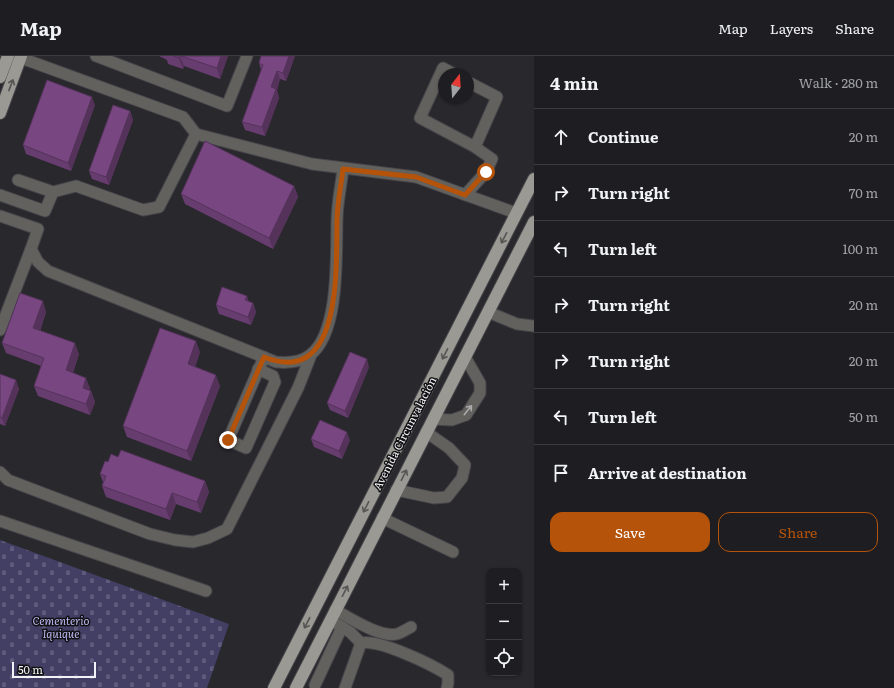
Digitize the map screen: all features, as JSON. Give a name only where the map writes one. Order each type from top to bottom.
[{"type":"main road","points":[[0,77],[8,56]]},
{"type":"main road","points":[[0,114],[21,57]]},
{"type":"main road","name":"Avenida Circunvalación","points":[[274,688],[534,179]]},
{"type":"main road","name":"Avenida Circunvalación","points":[[298,684],[534,222]]},
{"type":"street","points":[[96,56],[227,106],[247,56]]},
{"type":"street","points":[[21,57],[183,117],[196,134],[312,164],[416,177],[516,213]]},
{"type":"street","points":[[438,79],[420,118],[475,147],[492,159],[486,172],[465,195]]},
{"type":"street","points":[[474,85],[496,98],[475,147]]},
{"type":"street","points":[[18,180],[53,192],[76,186],[144,210],[159,207],[196,134]]},
{"type":"street","points":[[0,472],[8,480],[150,534],[175,540],[193,542],[208,538],[226,529],[298,388],[311,355],[322,340],[330,315],[336,282],[337,218],[343,169]]},
{"type":"street","points":[[0,330],[53,192]]},
{"type":"street","points":[[0,195],[45,211]]},
{"type":"street","points":[[0,216],[38,229]]},
{"type":"street","points":[[31,249],[38,262],[48,271],[276,362],[291,363],[311,355]]},
{"type":"street","points":[[488,312],[517,324],[534,326]]},
{"type":"street","points":[[258,369],[273,376],[275,382],[246,448],[228,440],[258,369],[264,357]]},
{"type":"street","points":[[433,419],[452,420],[466,415],[480,393],[480,383],[465,357]]},
{"type":"street","points":[[396,490],[434,498],[447,497],[462,478],[465,465],[449,448],[426,432]]},
{"type":"street","points":[[382,518],[453,552]]},
{"type":"street","points":[[0,521],[206,591]]},
{"type":"street","points":[[333,615],[342,627],[350,632],[361,643]]},
{"type":"street","points":[[333,615],[384,633],[397,634],[411,627]]},
{"type":"street","points":[[298,684],[319,687],[342,627]]},
{"type":"street","points":[[361,643],[372,642],[434,666],[448,674],[447,688]]},
{"type":"street","points":[[345,688],[361,643]]},
{"type":"green space","name":"Cementerio Iquique","points":[[0,540],[229,624],[207,688],[0,688]]},
{"type":"building","points":[[181,56],[221,56],[217,68]]},
{"type":"building","points":[[261,56],[289,56],[283,73],[277,71],[271,87],[276,89],[262,127],[242,122],[263,65],[259,63]]},
{"type":"building","points":[[47,80],[92,97],[68,163],[23,145]]},
{"type":"building","points":[[113,105],[130,111],[106,177],[89,171]]},
{"type":"building","points":[[205,141],[294,186],[269,238],[181,194]]},
{"type":"building","points":[[222,287],[247,296],[245,300],[253,303],[248,317],[216,305]]},
{"type":"building","points":[[20,293],[43,301],[33,328],[75,343],[66,370],[86,378],[83,388],[91,391],[86,404],[34,386],[44,358],[2,343]]},
{"type":"building","points":[[160,328],[196,341],[188,364],[216,375],[187,451],[123,426]]},
{"type":"building","points":[[350,352],[367,359],[345,411],[327,403]]},
{"type":"building","points":[[0,374],[16,380],[2,418],[0,417]]},
{"type":"building","points":[[320,420],[347,432],[339,451],[311,439]]},
{"type":"building","points":[[121,450],[205,481],[197,502],[172,493],[166,509],[102,486],[106,476],[100,474],[105,461],[108,462],[111,454],[118,457]]},
{"type":"route","points":[[228,440],[264,357],[276,362],[291,363],[311,355],[322,340],[330,315],[336,282],[337,218],[343,169],[416,177],[465,195],[486,172]]}]
